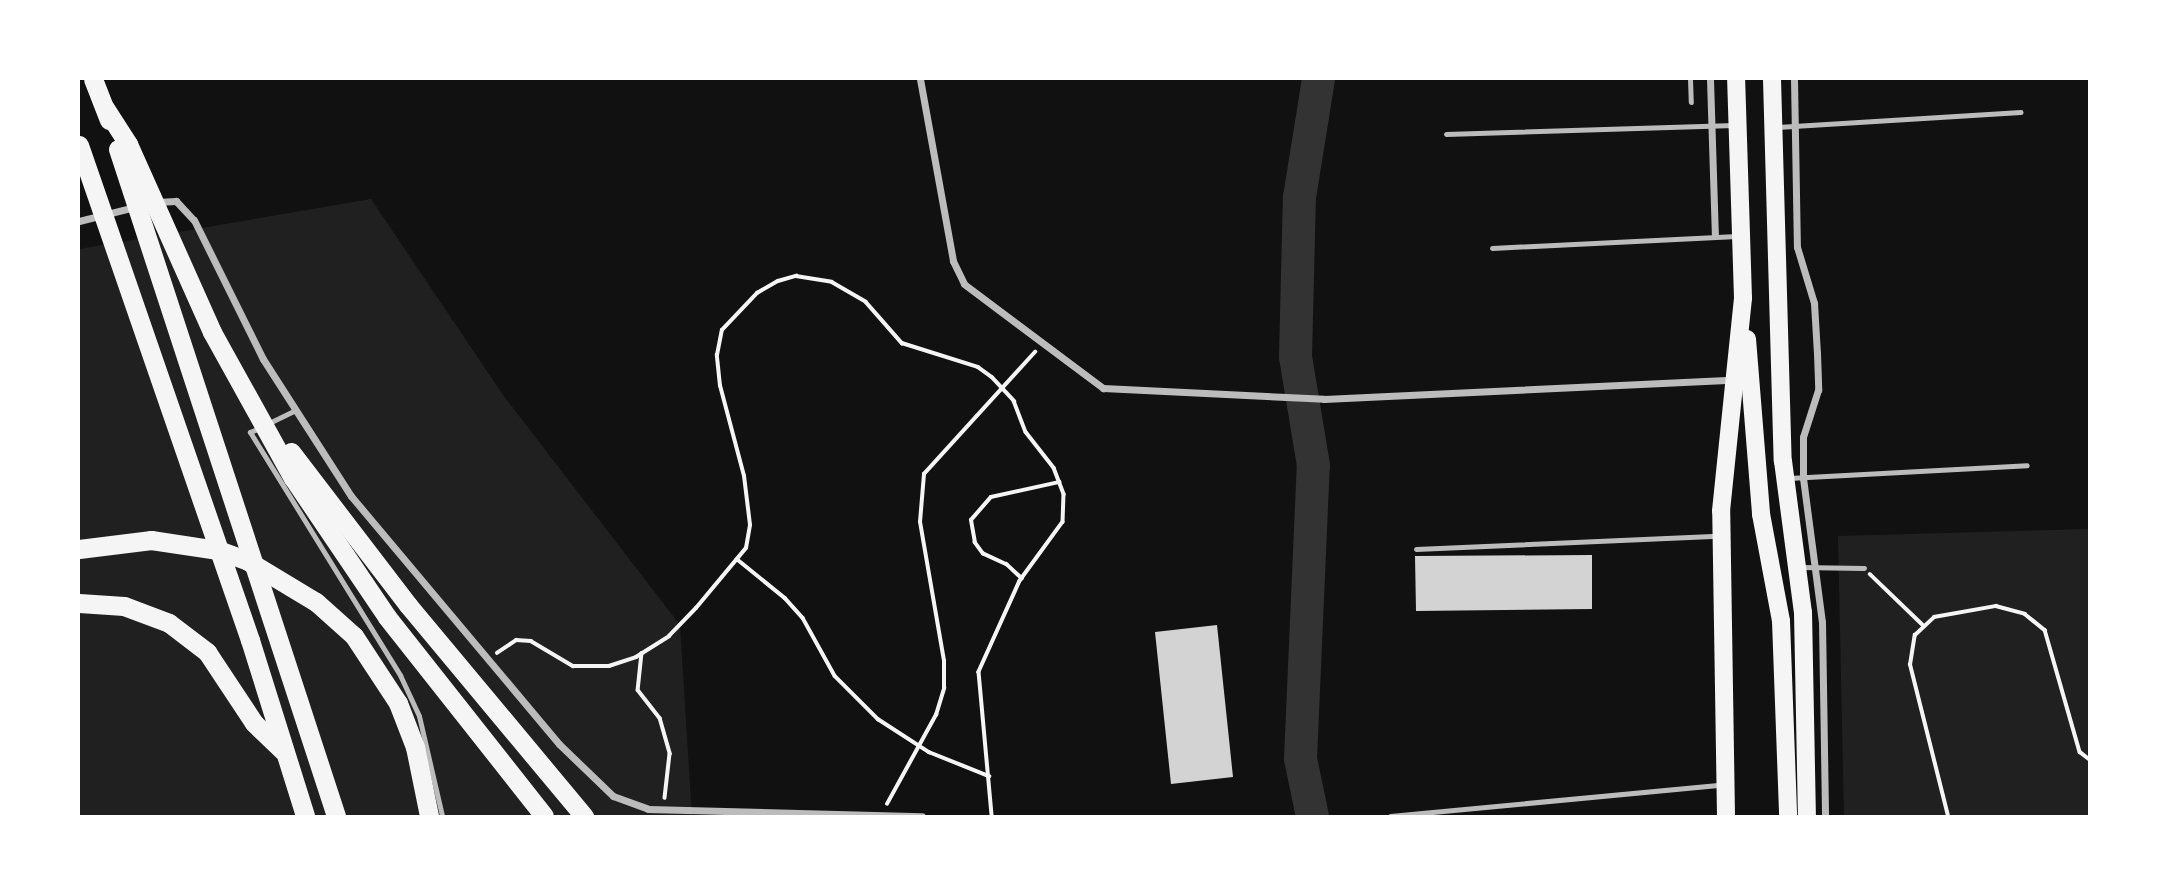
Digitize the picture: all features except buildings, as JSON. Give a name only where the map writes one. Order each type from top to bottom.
[{"type":"highway","points":[[93,79],[105,108],[337,816]]},
{"type":"highway","points":[[1736,79],[1743,298],[1761,514],[1781,621],[1788,816]]},
{"type":"highway","points":[[1772,79],[1794,478],[1806,567],[1803,612],[1807,816]]},
{"type":"highway","points":[[105,108],[128,144],[218,344],[292,478],[387,617],[544,816]]},
{"type":"highway","points":[[79,145],[305,816]]},
{"type":"highway","points":[[153,202],[217,330],[303,470],[484,700],[582,814]]},
{"type":"highway","points":[[1726,816],[1721,536],[1724,453],[1743,298]]},
{"type":"highway","points":[[79,549],[151,540],[218,550],[248,561],[316,602],[354,636],[398,703],[415,747],[429,816]]},
{"type":"highway","points":[[79,603],[124,606],[169,623],[207,652],[254,723],[286,754]]},
{"type":"street","points":[[920,79],[953,261],[964,284],[1104,388],[1324,399],[1735,380]]},
{"type":"street","points":[[1710,79],[1715,236]]},
{"type":"street","points":[[1794,79],[1797,247],[1814,303],[1818,390],[1803,437],[1794,478]]},
{"type":"street","points":[[79,221],[176,201],[194,220],[263,359],[351,496],[559,744],[613,796],[662,809],[922,816]]},
{"type":"street","points":[[1806,567],[1822,622],[1825,816]]},
{"type":"lane","points":[[1690,79],[1691,102]]},
{"type":"lane","points":[[1774,128],[2021,112]]},
{"type":"lane","points":[[1446,134],[1737,125]]},
{"type":"lane","points":[[1492,248],[1740,236]]},
{"type":"lane","points":[[294,411],[250,432],[400,674],[419,716],[442,816]]},
{"type":"lane","points":[[1794,478],[2027,465]]},
{"type":"lane","points":[[1416,549],[1721,536]]},
{"type":"lane","points":[[1806,567],[1864,568]]},
{"type":"lane","points":[[1390,816],[1724,785]]},
{"type":"path","points":[[487,659],[516,640],[531,641],[573,666],[609,666],[642,653],[669,636],[737,559],[750,525],[717,355],[722,330],[757,293],[796,276],[832,282],[866,302],[902,343],[978,367],[1002,387],[1014,401],[1026,432],[1059,482],[1063,522],[1022,579],[979,672],[992,816]]},
{"type":"path","points":[[881,815],[936,715],[944,688],[944,661],[920,522],[924,474],[1044,343]]},
{"type":"path","points":[[1022,579],[1007,565],[983,554],[971,532],[971,520],[991,497],[1059,482]]},
{"type":"path","points":[[737,559],[794,608],[835,676],[897,735],[989,776]]},
{"type":"path","points":[[1864,568],[1924,626]]},
{"type":"path","points":[[1948,816],[1910,665],[1914,635],[1934,617],[1996,606],[2025,614],[2045,630],[2080,752],[2089,759]]},
{"type":"path","points":[[642,653],[638,691],[660,718],[670,754],[662,809]]},
{"type":"shaded area","points":[[371,199],[503,395],[680,625],[692,816],[79,816],[79,249]]},
{"type":"shaded area","points":[[2089,529],[2089,816],[1844,816],[1838,536]]},
{"type":"waterway","points":[[1312,816],[1300,758],[1313,465],[1295,356],[1299,197],[1318,79]]}]
